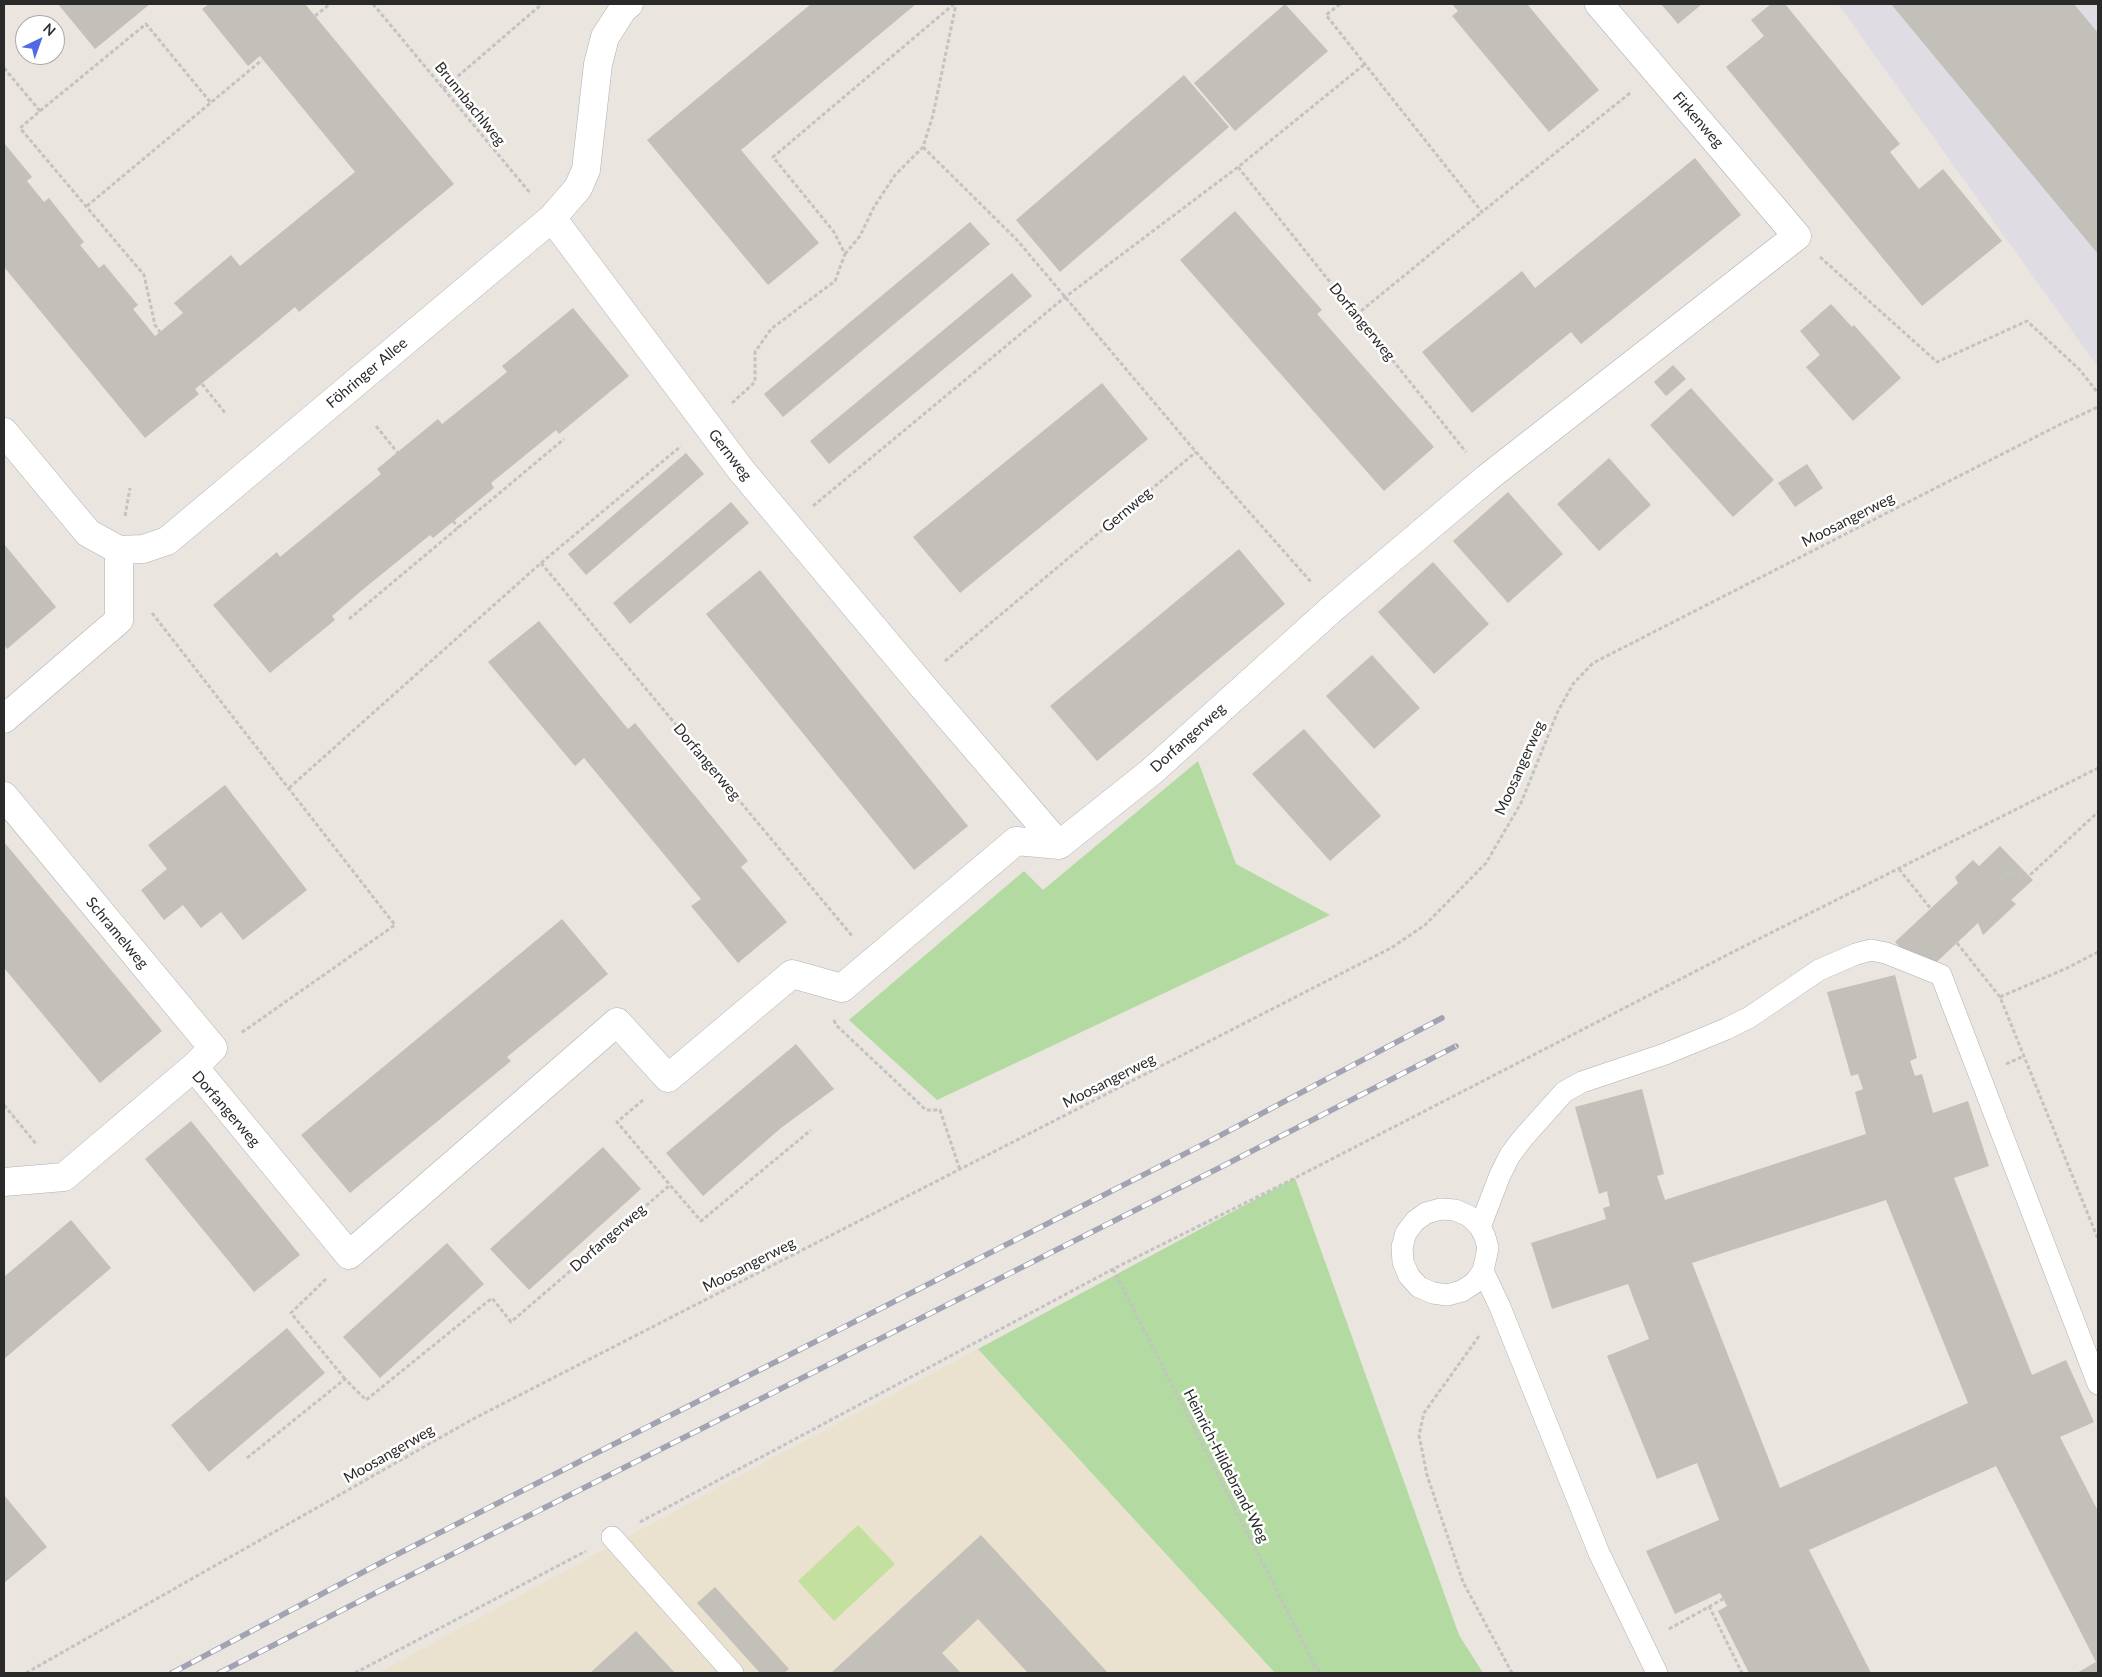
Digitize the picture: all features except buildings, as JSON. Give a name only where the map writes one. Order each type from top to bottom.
[{"type":"street","name":"Föhringer Allee","points":[[119,550],[143,549],[168,541],[552,218],[578,188],[586,170],[598,64],[605,37],[629,4]]},
{"type":"street","name":"Firkenweg","points":[[1599,4],[1797,236]]},
{"type":"street","name":"Gernweg","points":[[552,218],[706,425],[919,682],[1060,845]]},
{"type":"street","name":"Dorfangerweg","points":[[1060,845],[1151,772],[1334,607],[1487,478],[1797,236]]},
{"type":"street","points":[[4,432],[88,533],[119,550],[119,620],[4,719]]},
{"type":"street","name":"Schramelweg","points":[[4,796],[213,1048],[194,1067]]},
{"type":"street","points":[[349,1255],[617,1022],[668,1078],[792,974],[842,988],[1016,841],[1060,845]]},
{"type":"street","name":"Dorfangerweg","points":[[64,1177],[194,1067],[349,1255]]},
{"type":"street","points":[[4,1182],[64,1177]]},
{"type":"lane","points":[[1480,1227],[1500,1175],[1510,1156],[1564,1092],[1582,1082],[1665,1054],[1726,1029],[1750,1017],[1819,970],[1842,959],[1871,950],[1886,953],[1941,975],[2098,1384]]},
{"type":"lane","points":[[1441,1209],[1455,1210],[1469,1216],[1480,1227],[1488,1248],[1483,1271],[1474,1283],[1462,1291],[1447,1295],[1433,1293],[1419,1287],[1409,1276],[1403,1262],[1402,1247],[1406,1234],[1415,1221],[1426,1213],[1441,1209]]},
{"type":"lane","points":[[1483,1271],[1500,1307],[1599,1553],[1657,1673]]},
{"type":"lane","points":[[612,1537],[733,1673]]},
{"type":"path","points":[[315,16],[330,4]]},
{"type":"path","name":"Brunnbachlweg","points":[[373,4],[514,176],[552,218]]},
{"type":"path","points":[[443,89],[542,4]]},
{"type":"path","points":[[845,254],[860,236],[874,207],[894,175],[923,147],[933,115],[956,4]]},
{"type":"path","points":[[1340,4],[1326,15],[1482,212]]},
{"type":"path","points":[[160,332],[154,325],[144,275],[20,128],[146,24],[210,103]]},
{"type":"path","points":[[87,206],[262,60]]},
{"type":"path","points":[[788,526],[1064,298],[1238,167],[1365,64]]},
{"type":"path","points":[[4,68],[40,112]]},
{"type":"path","points":[[1356,315],[1656,72]]},
{"type":"path","points":[[923,147],[1017,240],[1064,298],[1196,452],[1334,607]]},
{"type":"path","name":"Dorfangerweg","points":[[1238,167],[1487,478]]},
{"type":"path","points":[[1797,236],[1938,362],[2027,321],[2079,370],[2098,393]]},
{"type":"path","points":[[202,384],[226,414]]},
{"type":"path","name":"Moosangerweg","points":[[26,1673],[473,1419],[1391,948],[1425,925],[1486,863],[1521,803],[1558,710],[1573,684],[1593,663],[2098,406]]},
{"type":"path","points":[[376,426],[398,452]]},
{"type":"path","points":[[349,619],[564,439]]},
{"type":"path","name":"Gernweg","points":[[919,682],[1196,452]]},
{"type":"path","points":[[453,521],[459,528]]},
{"type":"path","name":"Dorfangerweg","points":[[540,563],[873,960]]},
{"type":"path","points":[[151,612],[395,925],[194,1067]]},
{"type":"path","points":[[355,1673],[1113,1269],[1295,1178],[1718,959],[2098,768]]},
{"type":"path","points":[[2005,873],[2029,876],[2098,812]]},
{"type":"path","points":[[1899,869],[1931,909]]},
{"type":"path","points":[[1957,943],[2000,997],[2098,1239]]},
{"type":"path","points":[[2000,997],[2067,968],[2098,952]]},
{"type":"path","points":[[821,982],[836,1025],[926,1110],[940,1110],[960,1170]]},
{"type":"path","points":[[668,1078],[617,1122],[701,1221],[812,1130]]},
{"type":"path","points":[[4,1105],[64,1177]]},
{"type":"path","name":"Dorfangerweg","points":[[349,1255],[291,1313],[345,1379],[366,1400],[492,1298],[511,1322],[670,1184]]},
{"type":"path","name":"Heinrich-Hildebrand-Weg","points":[[1113,1269],[1310,1657],[1321,1673]]},
{"type":"path","points":[[1500,1307],[1424,1413],[1419,1435],[1427,1475],[1463,1582],[1512,1673]]},
{"type":"path","points":[[247,1458],[345,1379]]},
{"type":"path","points":[[1642,1641],[1680,1624],[1723,1599]]},
{"type":"path","points":[[1710,1606],[1742,1673]]},
{"type":"shaded area","points":[[1838,4],[2098,4],[2098,367]]},
{"type":"shaded area","points":[[978,1349],[1275,1673],[378,1673],[739,1476]]},
{"type":"green space","points":[[1198,761],[1236,864],[1330,915],[937,1100],[849,1020],[1024,871],[1043,890]]},
{"type":"green space","points":[[1295,1178],[1459,1635],[1483,1673],[1275,1673],[978,1349]]},
{"type":"green space","points":[[858,1525],[895,1564],[834,1621],[798,1581]]},
{"type":"railway","points":[[172,1673],[388,1559],[1206,1143],[1442,1018]]},
{"type":"railway","points":[[219,1673],[1221,1167],[1456,1046]]}]
